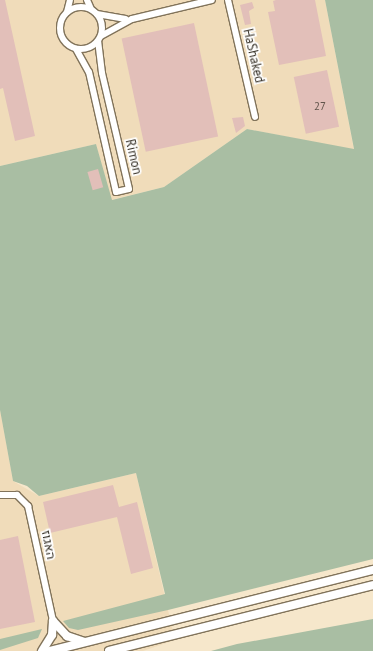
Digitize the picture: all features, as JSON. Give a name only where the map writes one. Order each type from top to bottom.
[{"type":"street","points":[[70,0],[68,12],[60,24],[60,31],[66,44],[76,49],[89,48],[100,39],[132,19]]},
{"type":"street","points":[[87,0],[91,9],[97,14],[108,18],[132,19],[212,0]]},
{"type":"street","name":"HaShaked","points":[[228,0],[255,117]]},
{"type":"street","points":[[68,12],[79,7],[91,9]]},
{"type":"street","points":[[97,14],[102,24],[100,39]]},
{"type":"street","name":"Rimon","points":[[76,49],[89,72],[116,192],[129,189],[102,73],[100,39]]},
{"type":"street","name":"האגוז","points":[[0,495],[17,495],[28,506],[53,621]]},
{"type":"street","points":[[50,651],[373,570]]},
{"type":"street","points":[[111,651],[373,585]]},
{"type":"street","points":[[53,621],[67,636],[84,643]]},
{"type":"street","points":[[42,651],[52,635],[53,621]]},
{"type":"shaded area","points":[[0,0],[325,0],[354,150],[247,129],[164,187],[111,200],[96,144],[0,166]]},
{"type":"shaded area","points":[[0,410],[13,481],[39,496],[136,473],[175,640],[143,651],[0,651]]},
{"type":"green space","points":[[325,0],[373,0],[373,559],[168,610],[78,630],[69,628],[63,621],[165,594],[136,473],[39,496],[27,486],[13,481],[0,410],[0,166],[96,144],[112,200],[164,187],[247,129],[354,149]]},
{"type":"green space","points":[[373,619],[373,651],[211,651],[237,644]]},
{"type":"green space","points":[[42,629],[38,638],[0,650],[0,639]]},
{"type":"building","points":[[0,0],[5,0],[35,136],[15,141],[3,88],[0,89]]},
{"type":"building","points":[[315,0],[326,56],[279,65],[268,12],[275,11],[273,1]]},
{"type":"building","points":[[252,2],[254,8],[249,11],[251,24],[245,25],[240,5]]},
{"type":"building","points":[[194,23],[218,136],[146,152],[122,38]]},
{"type":"building","points":[[327,70],[339,127],[306,134],[294,77]]},
{"type":"building","points":[[243,117],[245,126],[236,133],[232,118]]},
{"type":"building","points":[[98,169],[103,187],[93,190],[87,172]]},
{"type":"building","points":[[113,485],[119,507],[137,502],[153,568],[131,574],[117,517],[50,533],[43,502]]},
{"type":"building","points":[[18,536],[35,622],[0,629],[0,540]]}]
